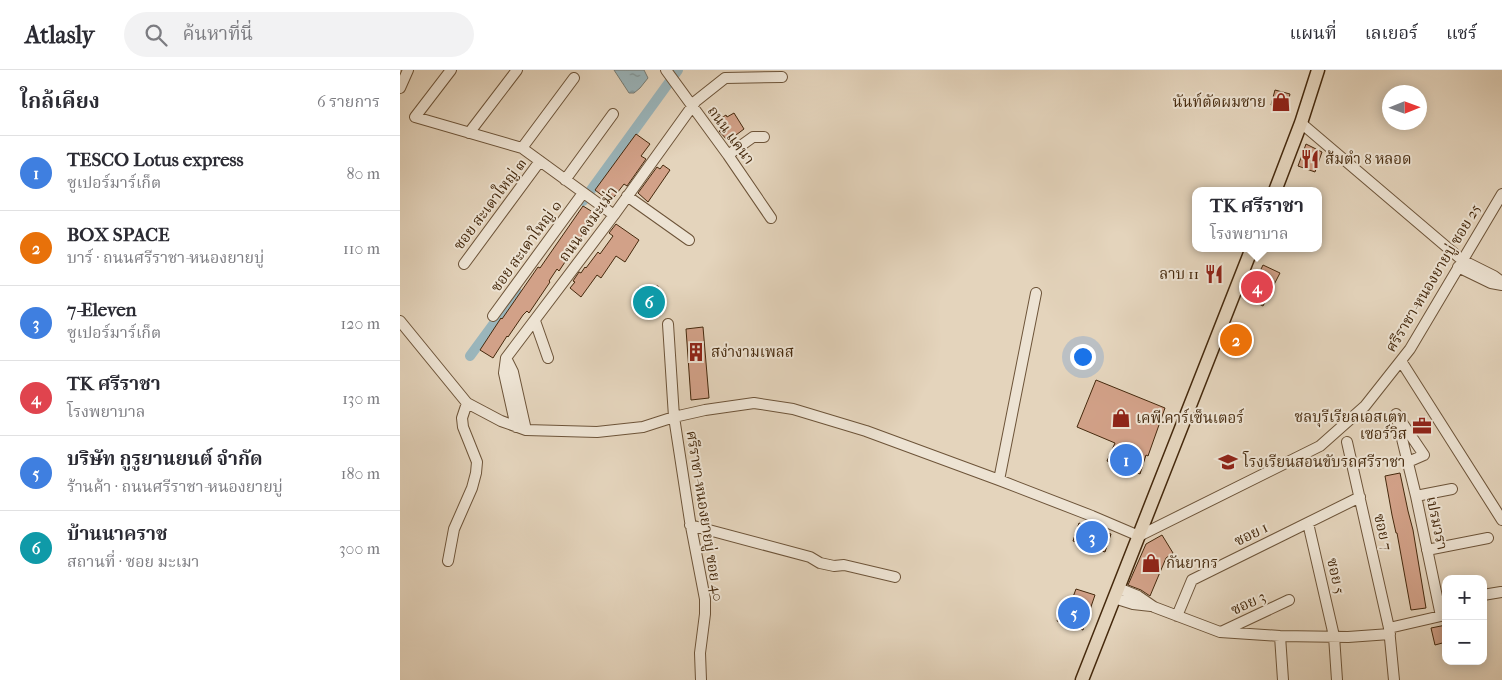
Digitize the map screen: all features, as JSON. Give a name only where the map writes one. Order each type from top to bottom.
[{"type":"main road","points":[[1277,187],[1301,123],[1318,70]]},
{"type":"main road","points":[[1082,680],[1250,252]]},
{"type":"street","points":[[400,88],[408,70]]},
{"type":"street","points":[[451,70],[415,117],[522,148],[614,215]]},
{"type":"street","points":[[469,133],[518,70]]},
{"type":"street","name":"ถนน แคนา","points":[[667,71],[728,155],[770,218]]},
{"type":"street","points":[[522,148],[574,78]]},
{"type":"street","name":"ถนน ดงมะเม่า","points":[[521,429],[513,372],[506,358],[614,215],[692,106],[725,78],[782,78]]},
{"type":"street","points":[[565,180],[613,114]]},
{"type":"street","points":[[1301,123],[1460,264],[1491,283],[1502,284]]},
{"type":"street","points":[[728,155],[753,137],[764,137]]},
{"type":"street","name":"ซอย สะเดาใหญ่ ๓","points":[[464,264],[540,162]]},
{"type":"street","name":"ศรีราชา-หนองยายบู่ ซอย 25","points":[[1139,536],[1320,446],[1365,406],[1410,349],[1502,194]]},
{"type":"street","name":"ซอย สะเดาใหญ่ ๑","points":[[493,316],[587,196]]},
{"type":"street","points":[[627,196],[689,240]]},
{"type":"street","points":[[999,480],[1036,292]]},
{"type":"street","points":[[400,321],[467,403],[521,429],[597,432],[643,427],[704,410],[754,403],[793,409],[866,431],[999,480],[1139,536]]},
{"type":"street","points":[[535,321],[548,358]]},
{"type":"street","name":"ศรีราชา-หนองยายบู่ ซอย 40","points":[[668,324],[674,417],[690,525],[705,599],[700,653],[701,680]]},
{"type":"street","points":[[1401,361],[1502,520]]},
{"type":"street","points":[[448,561],[454,529],[472,488],[476,473],[477,462],[463,427],[462,418],[467,403]]},
{"type":"street","name":"เปรมวรา","points":[[1116,593],[1133,604],[1154,607],[1220,632],[1280,636],[1334,636],[1390,631],[1441,616],[1442,603],[1427,550],[1396,414],[1424,455],[1408,462]]},
{"type":"street","name":"ซอย 7","points":[[1347,442],[1390,631],[1394,680]]},
{"type":"street","points":[[1416,496],[1452,488]]},
{"type":"street","name":"ซอย 1","points":[[1177,616],[1192,580],[1360,497]]},
{"type":"street","name":"ซอย 5","points":[[1308,522],[1334,636],[1338,680]]},
{"type":"street","points":[[690,525],[810,557],[820,564],[844,565],[894,577]]},
{"type":"street","points":[[1427,550],[1488,538]]},
{"type":"street","points":[[1487,594],[1501,592]]},
{"type":"street","name":"ซอย 3","points":[[1220,632],[1289,600]]},
{"type":"street","points":[[1280,636],[1283,680]]},
{"type":"water","points":[[614,70],[644,70],[648,78],[634,93],[629,93]]},
{"type":"building","points":[[1275,90],[1290,94],[1286,110],[1271,105]]},
{"type":"building","points":[[734,113],[744,129],[728,141],[719,131],[724,128],[718,120]]},
{"type":"building","points":[[636,134],[650,144],[641,156],[646,159],[627,186],[624,184],[614,197],[611,195],[608,200],[595,190]]},
{"type":"building","name":"ส้มตำ 8 หลอด","points":[[1306,144],[1322,152],[1315,172],[1298,166]]},
{"type":"building","points":[[663,165],[670,170],[648,202],[638,193],[657,167],[660,169]]},
{"type":"building","points":[[583,206],[596,214],[592,220],[595,221],[578,241],[580,242],[576,250],[573,248],[529,313],[527,311],[523,315],[493,358],[480,350],[501,318],[538,267],[540,268]]},
{"type":"building","points":[[616,224],[639,240],[625,262],[616,256],[601,278],[597,275],[581,297],[570,288],[575,282],[573,281],[598,252],[600,254],[613,236],[609,233]]},
{"type":"building","points":[[1263,265],[1280,273],[1263,306],[1247,298]]},
{"type":"building","points":[[658,286],[660,316],[641,317],[638,288]]},
{"type":"building","name":"สง่างามเพลส","points":[[703,327],[709,398],[691,400],[686,329]]},
{"type":"building","name":"เคพี.คาร์เซ็นเตอร์","points":[[1096,380],[1165,408],[1140,474],[1107,461],[1115,443],[1077,427]]},
{"type":"building","points":[[1400,473],[1413,530],[1426,608],[1411,610],[1392,515],[1385,476]]},
{"type":"building","points":[[1079,523],[1111,534],[1105,552],[1073,541]]},
{"type":"building","points":[[1162,535],[1173,553],[1166,558],[1150,596],[1128,585],[1146,544]]},
{"type":"building","points":[[1076,589],[1095,595],[1083,630],[1057,621],[1064,603],[1070,605]]},
{"type":"building","points":[[1442,626],[1442,643],[1435,645],[1431,628]]},
{"type":"waterway","points":[[583,201],[678,70]]},
{"type":"waterway","points":[[470,356],[517,292]]},
{"type":"place","name":"นันท์ตัดผมชาย","points":[[1281,102]]},
{"type":"place","name":"ส้มตำ 8 หลอด","points":[[1310,159]]},
{"type":"place","name":"ลาบ 11","points":[[1214,274]]},
{"type":"place","name":"TK ศรีราชา","points":[[1257,287]]},
{"type":"place","name":"บ้านนาคราช","points":[[649,302]]},
{"type":"place","name":"BOX SPACE","points":[[1236,340]]},
{"type":"place","name":"สง่างามเพลส","points":[[696,352]]},
{"type":"place","name":"เคพี.คาร์เซ็นเตอร์","points":[[1121,418]]},
{"type":"place","name":"ชลบุรีเรียลเอสเตท เซอร์วิส","points":[[1422,426]]},
{"type":"place","name":"TESCO Lotus express","points":[[1126,460]]},
{"type":"place","name":"โรงเรียนสอนขับรถศรีราชา","points":[[1228,462]]},
{"type":"place","name":"7-Eleven","points":[[1092,537]]},
{"type":"place","name":"กันยากร","points":[[1151,563]]},
{"type":"place","name":"บริษัท กูรูยานยนต์ จำกัด","points":[[1074,613]]}]
